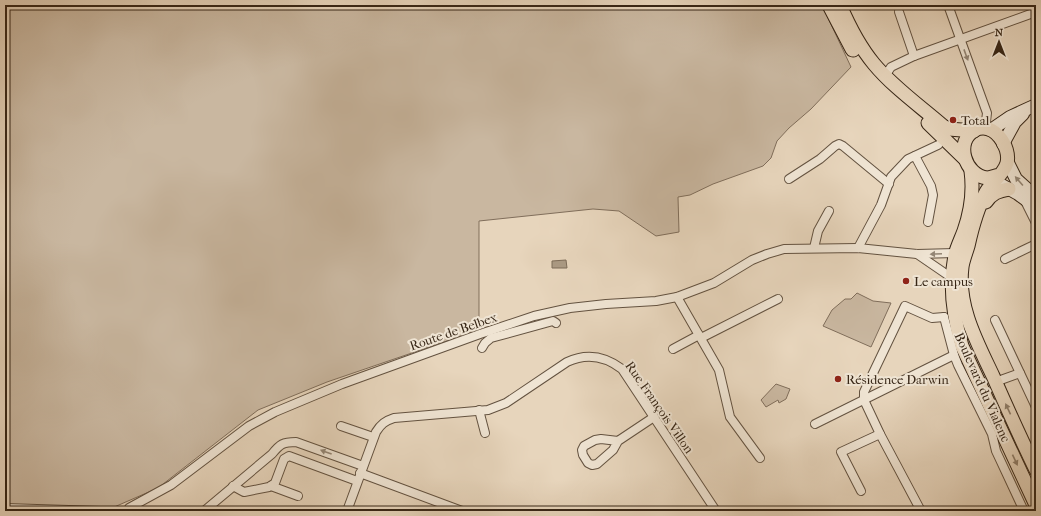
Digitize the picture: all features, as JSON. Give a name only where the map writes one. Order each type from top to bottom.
[{"type":"highway","points":[[830,5],[853,50]]},
{"type":"main road","points":[[840,5],[858,41],[874,65],[943,126],[949,129],[983,130],[1000,136],[1007,155],[1007,161],[1003,171],[993,178],[971,171],[964,158],[931,125],[880,83],[853,50]]},
{"type":"main road","points":[[964,158],[964,146],[970,135],[983,130]]},
{"type":"main road","name":"Boulevard du Vialenc","points":[[971,171],[973,194],[964,231],[956,253],[952,278],[952,293],[956,323],[962,346],[999,432],[1036,505]]},
{"type":"main road","name":"Boulevard du Vialenc","points":[[993,178],[981,201],[962,267],[962,294],[968,322],[1036,470]]},
{"type":"main road","points":[[976,217],[991,195],[1009,189]]},
{"type":"street","points":[[948,5],[987,113],[983,130]]},
{"type":"street","points":[[899,12],[914,56]]},
{"type":"street","points":[[885,76],[891,67],[914,56],[1036,12]]},
{"type":"street","points":[[983,130],[1033,106]]},
{"type":"street","points":[[1003,144],[1015,122],[1033,106]]},
{"type":"street","points":[[789,179],[820,159],[839,144],[889,184]]},
{"type":"street","points":[[858,248],[878,210],[891,177],[908,159],[938,145]]},
{"type":"street","points":[[915,156],[931,186],[933,195],[928,222]]},
{"type":"street","points":[[1007,161],[1016,179],[1036,197]]},
{"type":"street","points":[[993,178],[1036,207]]},
{"type":"street","points":[[1022,197],[1036,223]]},
{"type":"street","points":[[814,248],[818,230],[829,211]]},
{"type":"street","points":[[1004,259],[1036,244]]},
{"type":"street","name":"Route de Belbex","points":[[128,511],[129,508],[171,485],[249,426],[275,412],[342,384],[534,316],[570,308],[656,301],[678,297],[714,283],[752,260],[784,249],[858,248],[917,254],[956,253]]},
{"type":"street","name":"Route de Belbex","points":[[917,254],[952,278]]},
{"type":"street","points":[[952,293],[944,317],[954,355],[992,434],[996,451],[1024,511]]},
{"type":"street","points":[[678,297],[719,370],[730,417],[760,458]]},
{"type":"street","points":[[673,348],[778,299]]},
{"type":"street","points":[[920,511],[864,400],[864,392],[904,306],[932,318],[944,317]]},
{"type":"street","points":[[534,316],[537,325]]},
{"type":"street","points":[[995,320],[1036,407]]},
{"type":"street","points":[[482,348],[490,338],[553,321],[556,323]]},
{"type":"street","points":[[814,424],[954,355]]},
{"type":"street","name":"Rue François Villon","points":[[347,511],[373,437],[386,420],[497,407],[506,403],[566,362],[574,358],[593,356],[604,358],[622,369],[716,511]]},
{"type":"street","points":[[995,382],[1020,373]]},
{"type":"street","points":[[979,409],[985,416],[992,430],[999,432]]},
{"type":"street","points":[[479,410],[484,433]]},
{"type":"street","points":[[618,441],[654,417]]},
{"type":"street","points":[[341,426],[373,437]]},
{"type":"street","points":[[861,491],[841,452],[880,434]]},
{"type":"street","points":[[204,511],[272,454],[279,445],[286,442],[296,442],[360,473],[462,511]]},
{"type":"street","points":[[233,486],[244,492],[271,486],[275,483],[284,459],[289,456],[360,473]]},
{"type":"street","points":[[271,486],[298,496]]},
{"type":"street","points":[[5,508],[101,511]]},
{"type":"shaded area","points":[[5,5],[822,5],[851,67],[811,109],[789,128],[777,141],[771,158],[763,166],[713,184],[690,195],[678,197],[679,232],[656,236],[619,211],[593,209],[479,221],[479,330],[327,382],[258,410],[158,488],[105,511],[5,511]]},
{"type":"shaded area","points":[[566,260],[567,268],[552,268],[552,261]]},
{"type":"shaded area","points":[[857,293],[873,301],[891,303],[871,347],[823,326],[832,310],[845,299],[851,299]]},
{"type":"shaded area","points":[[776,384],[790,389],[786,399],[779,403],[778,400],[766,407],[761,400]]},
{"type":"place","name":"Total","points":[[953,120]]},
{"type":"place","name":"Le campus","points":[[906,281]]},
{"type":"place","name":"Résidence Darwin","points":[[838,379]]}]
